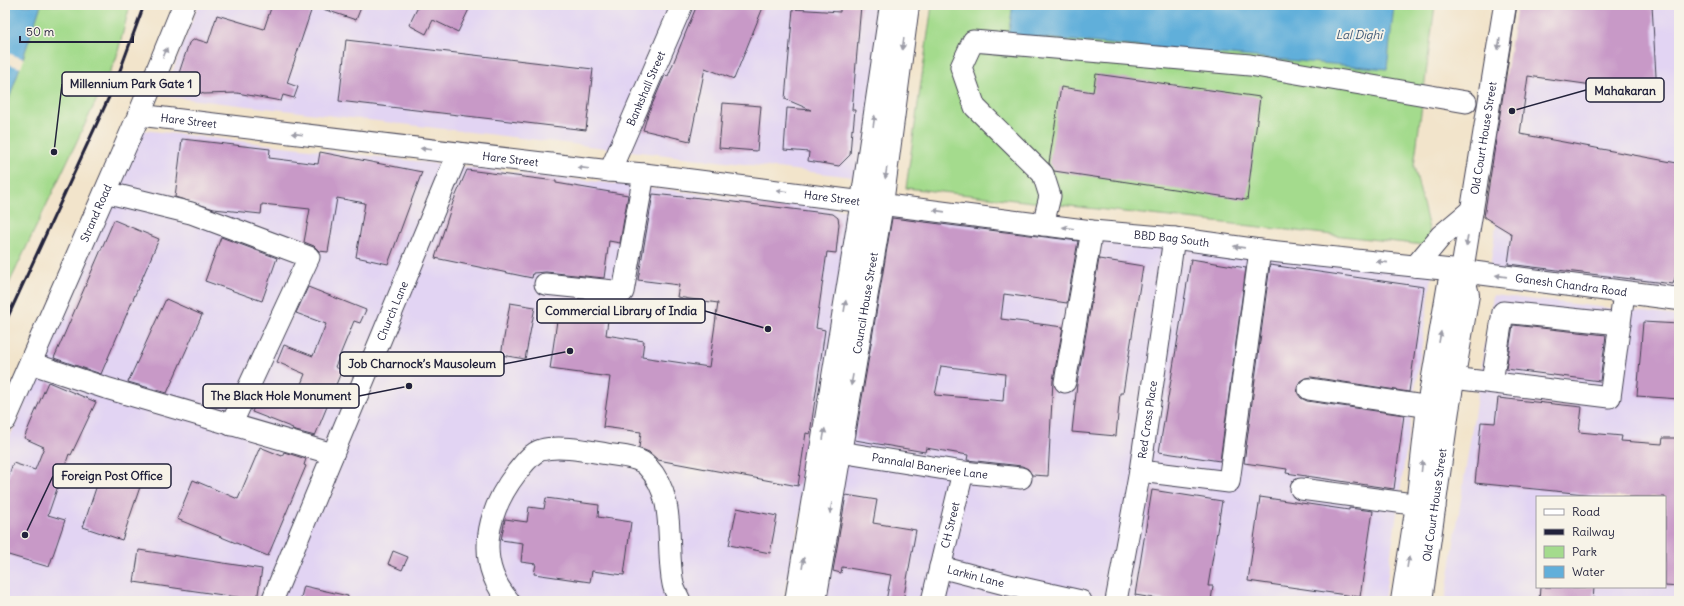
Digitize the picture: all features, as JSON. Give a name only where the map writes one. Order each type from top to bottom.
[{"type":"main road","name":"Strand Road","points":[[5,420],[139,115],[184,5]]},
{"type":"main road","points":[[872,202],[891,5]]},
{"type":"main road","name":"Council House Street","points":[[796,601],[908,5]]},
{"type":"main road","name":"Old Court House Street","points":[[1462,271],[1505,5]]},
{"type":"main road","name":"Council House Street","points":[[815,601],[840,452],[872,202]]},
{"type":"main road","points":[[1416,266],[1440,236],[1472,210]]},
{"type":"main road","points":[[1402,601],[1426,506],[1438,408],[1449,283],[1462,271],[1468,295],[1454,378],[1438,408]]},
{"type":"main road","name":"Ganesh Chandra Road","points":[[1462,271],[1679,299]]},
{"type":"main road","name":"Old Court House Street","points":[[1421,601],[1426,506]]},
{"type":"street","name":"Bankshall Street","points":[[610,171],[682,5]]},
{"type":"street","points":[[1043,225],[1050,196],[1043,174],[975,107],[961,67],[973,40],[1250,65],[1466,102]]},
{"type":"street","name":"Hare Street","points":[[139,115],[872,202]]},
{"type":"street","name":"Church Lane","points":[[272,601],[458,153]]},
{"type":"street","points":[[545,284],[623,292],[644,174]]},
{"type":"street","points":[[105,192],[191,213],[310,257],[231,424]]},
{"type":"street","name":"BBD Bag South","points":[[872,202],[1092,231],[1174,238],[1260,250],[1462,271]]},
{"type":"street","points":[[1065,382],[1092,231]]},
{"type":"street","name":"Red Cross Place","points":[[1116,601],[1140,471],[1174,238]]},
{"type":"street","points":[[1140,471],[1229,482],[1260,250]]},
{"type":"street","points":[[1454,378],[1610,397],[1624,293]]},
{"type":"street","points":[[1492,382],[1503,312],[1620,324]]},
{"type":"street","points":[[30,363],[106,388],[333,454]]},
{"type":"street","points":[[1308,389],[1438,408]]},
{"type":"street","points":[[509,601],[498,589],[488,558],[487,547],[488,526],[504,489],[525,461],[540,450],[576,449],[629,457],[646,464],[658,480],[669,513],[673,585],[680,601]]},
{"type":"street","name":"Pannalal Banerjee Lane","points":[[840,452],[963,472],[1021,478]]},
{"type":"street","name":"CH Street","points":[[932,601],[963,472]]},
{"type":"street","points":[[1301,489],[1426,506]]},
{"type":"street","name":"Larkin Lane","points":[[940,567],[1009,585],[1081,601]]},
{"type":"shaded area","points":[[198,5],[888,5],[863,178],[163,96]]},
{"type":"shaded area","points":[[1530,5],[1679,5],[1679,292],[1489,273]]},
{"type":"shaded area","points":[[142,130],[863,212],[783,601],[5,601],[5,448]]},
{"type":"shaded area","points":[[871,212],[1433,269],[1384,601],[801,601]]},
{"type":"shaded area","points":[[1493,295],[1679,316],[1679,601],[1445,601]]},
{"type":"green space","points":[[41,5],[130,5],[116,59],[5,292],[5,94]]},
{"type":"green space","points":[[932,5],[1435,5],[1414,166],[1433,246],[906,188]]},
{"type":"water","points":[[5,5],[41,5],[5,111]]},
{"type":"water","name":"Lal Dighi","points":[[1013,5],[1394,5],[1387,69],[1008,35]]},
{"type":"pier","points":[[5,52],[24,59],[21,68],[5,63]]},
{"type":"building","points":[[272,5],[313,5],[287,83],[298,87],[294,98],[283,95],[281,101],[237,93],[204,94],[179,73],[189,43],[195,39],[208,43],[217,15],[264,29]]},
{"type":"building","points":[[318,5],[362,5],[356,20],[317,7]]},
{"type":"building","points":[[419,5],[471,5],[458,32],[433,20],[426,34],[409,25]]},
{"type":"building","points":[[697,5],[764,5],[734,79],[705,68],[690,141],[643,130],[648,114],[665,75],[668,76]]},
{"type":"building","points":[[840,5],[861,5],[852,110],[855,110],[850,155],[839,166],[808,161],[809,152],[784,150],[787,108],[811,110],[785,99],[793,9],[840,12]]},
{"type":"building","points":[[1517,5],[1652,5],[1657,94],[1528,76],[1520,134],[1677,163],[1679,256],[1677,272],[1673,284],[1508,264],[1512,234],[1484,217]]},
{"type":"building","points":[[346,40],[593,69],[586,130],[339,101]]},
{"type":"building","points":[[1096,74],[1260,97],[1247,200],[1054,171],[1049,163],[1061,87],[1093,92]]},
{"type":"building","points":[[723,103],[761,106],[757,151],[719,148]]},
{"type":"building","points":[[182,139],[270,149],[269,158],[318,164],[320,152],[422,172],[388,264],[356,257],[365,203],[337,198],[328,252],[319,251],[314,246],[304,242],[310,209],[262,204],[261,214],[214,209],[175,197]]},
{"type":"building","points":[[467,170],[556,181],[556,183],[628,195],[620,243],[609,241],[604,278],[546,272],[533,273],[532,278],[435,258],[453,202]]},
{"type":"building","points":[[653,194],[692,197],[833,214],[838,218],[839,224],[836,253],[827,252],[816,328],[825,330],[810,434],[806,433],[798,486],[658,460],[649,452],[639,448],[641,432],[603,427],[610,377],[550,369],[559,307],[609,313],[606,335],[644,341],[642,357],[709,367],[718,303],[677,297],[679,285],[638,280]]},
{"type":"building","points":[[892,218],[1078,241],[1067,303],[1004,294],[1001,319],[1063,327],[1053,380],[1048,476],[1032,475],[1028,469],[1022,466],[967,460],[968,455],[926,448],[925,452],[855,440]],"holes":[[[941,366],[1005,374],[1003,401],[935,395]]]},
{"type":"building","points":[[114,220],[159,239],[101,374],[54,358]]},
{"type":"building","points":[[221,237],[277,258],[262,301],[205,281]]},
{"type":"building","points":[[1099,259],[1143,266],[1123,393],[1120,393],[1116,436],[1072,432],[1077,384]]},
{"type":"building","points":[[1191,259],[1246,268],[1220,461],[1159,452]]},
{"type":"building","points":[[1270,265],[1424,287],[1409,392],[1311,377],[1300,381],[1297,388],[1298,394],[1301,398],[1307,401],[1404,415],[1394,489],[1286,473],[1287,469],[1244,463]]},
{"type":"building","points":[[308,287],[366,310],[360,323],[354,321],[335,367],[342,370],[315,436],[292,430],[293,428],[252,412],[259,394],[292,407],[305,374],[277,362],[284,345],[313,356],[326,324],[296,313]]},
{"type":"building","points":[[166,299],[202,315],[167,393],[128,382]]},
{"type":"building","points":[[510,303],[535,307],[525,359],[501,355]]},
{"type":"building","points":[[1643,322],[1679,324],[1679,399],[1637,396]]},
{"type":"building","points":[[1513,325],[1606,335],[1600,381],[1506,369]]},
{"type":"building","points":[[48,382],[96,402],[71,455],[69,454],[48,515],[65,520],[49,567],[5,554],[5,487],[13,463],[35,470],[44,447],[24,438]]},
{"type":"building","points":[[1498,398],[1582,407],[1579,432],[1622,436],[1621,441],[1662,444],[1663,438],[1679,438],[1679,587],[1666,586],[1666,496],[1604,496],[1475,483],[1481,422],[1495,423]]},
{"type":"building","points":[[260,447],[282,456],[284,452],[306,459],[304,465],[306,466],[268,556],[177,519],[193,480],[238,499]]},
{"type":"building","points":[[101,473],[140,487],[122,540],[83,527]]},
{"type":"building","points":[[1152,490],[1222,501],[1208,586],[1213,586],[1211,601],[1172,601],[1135,595]]},
{"type":"building","points":[[846,495],[877,500],[873,523],[916,530],[903,601],[886,601],[891,575],[842,567],[841,573],[833,571]]},
{"type":"building","points":[[1260,497],[1349,510],[1349,508],[1373,511],[1360,597],[1248,581]]},
{"type":"building","points":[[546,498],[599,505],[598,517],[631,522],[624,575],[592,571],[590,582],[534,574],[536,564],[521,562],[523,543],[501,540],[505,519],[527,522],[529,507],[544,509]]},
{"type":"building","points":[[737,508],[777,516],[770,553],[729,545]]},
{"type":"building","points":[[139,550],[262,569],[257,600],[134,582]]},
{"type":"building","points":[[393,551],[408,557],[402,570],[388,564]]},
{"type":"building","points":[[304,586],[348,596],[347,601],[300,601]]},
{"type":"building","points":[[1540,588],[1594,588],[1593,601],[1539,601]]},
{"type":"railway","points":[[5,323],[115,84],[144,5]]},
{"type":"place","name":"Mahakaran","points":[[1512,111]]},
{"type":"place","name":"Millennium Park Gate 1","points":[[54,152]]},
{"type":"place","name":"Commercial Library of India","points":[[768,329]]},
{"type":"place","name":"Job Charnock’s Mausoleum","points":[[570,351]]},
{"type":"place","name":"The Black Hole Monument","points":[[409,386]]},
{"type":"place","name":"Foreign Post Office","points":[[25,535]]}]
